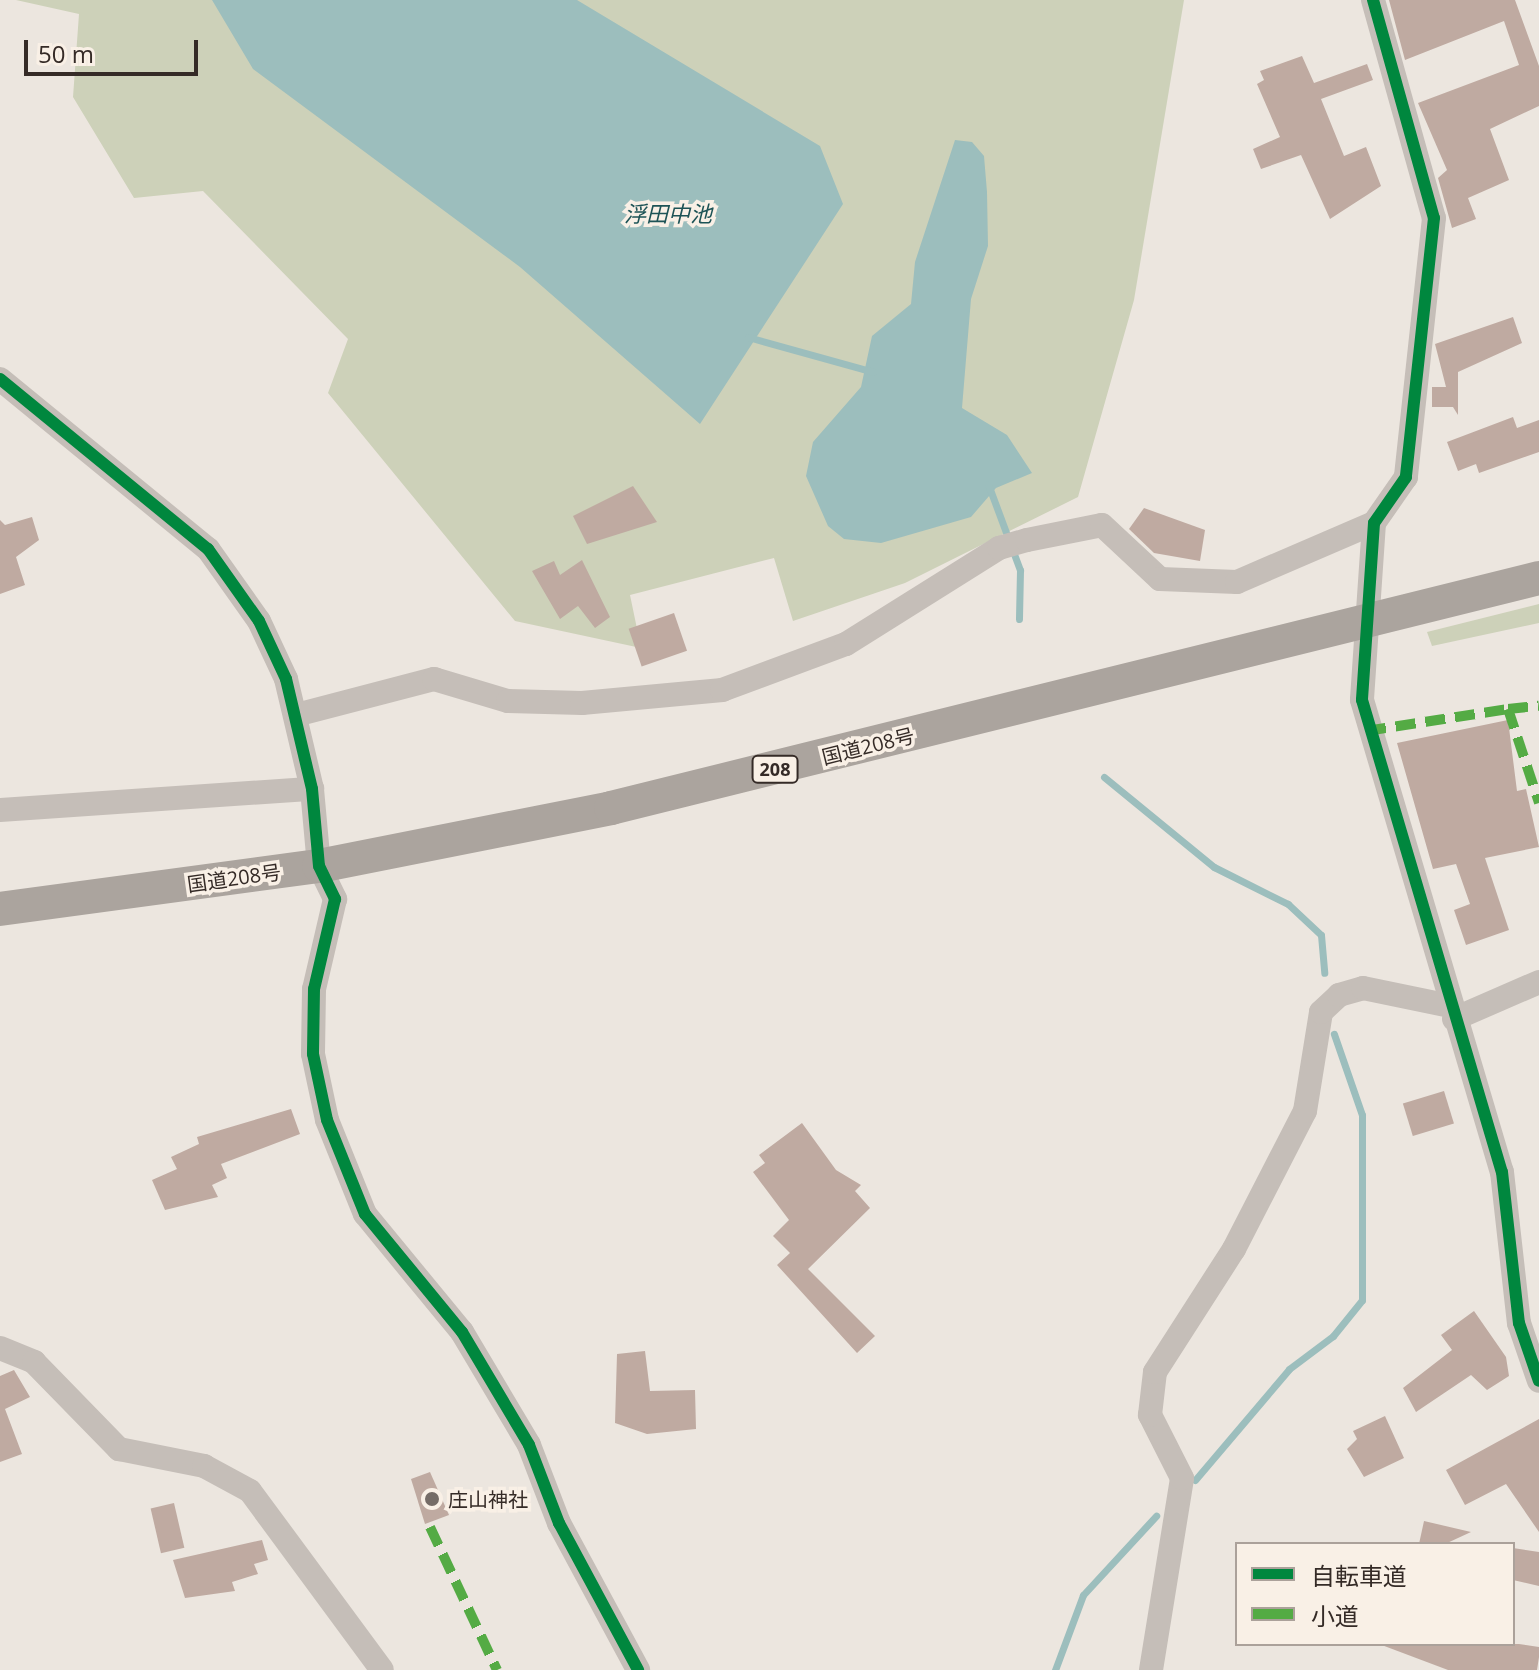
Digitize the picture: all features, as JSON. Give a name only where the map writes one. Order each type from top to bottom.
[{"type":"highway","name":"国道208号","points":[[0,909],[319,866],[611,808],[1539,578]]},
{"type":"street","points":[[296,715],[434,679],[508,701],[582,703],[722,690],[846,644],[999,548],[1027,540],[1102,525],[1160,579],[1237,582],[1374,523],[1406,477],[1434,218],[1373,0]]},
{"type":"street","points":[[0,379],[208,549],[259,621],[296,715],[312,789],[319,866],[335,899],[314,989],[313,1054],[338,1147],[365,1214],[462,1332],[529,1445],[559,1523],[638,1670]]},
{"type":"street","points":[[1374,523],[1366,731],[1502,1172],[1519,1323],[1539,1381]]},
{"type":"street","points":[[0,810],[312,789]]},
{"type":"street","points":[[1151,1670],[1182,1478],[1150,1415],[1155,1372],[1234,1249],[1305,1111],[1321,1012],[1339,995],[1363,988],[1452,1012],[1539,982]]},
{"type":"street","points":[[0,1348],[34,1362],[119,1449],[204,1466],[250,1491],[382,1670]]},
{"type":"green space","points":[[16,0],[1184,0],[1134,300],[1078,497],[905,583],[793,621],[774,558],[630,595],[641,648],[515,621],[328,393],[348,339],[203,191],[134,198],[73,97],[79,14]]},
{"type":"green space","points":[[1539,604],[1539,623],[1432,646],[1427,632]]},
{"type":"water","name":"浮田中池","points":[[212,0],[577,0],[820,146],[843,204],[700,424],[520,267],[253,69]]},
{"type":"water","points":[[955,140],[972,142],[984,156],[987,192],[988,246],[971,299],[962,408],[1007,435],[1032,473],[996,488],[971,517],[881,543],[844,539],[828,526],[806,476],[813,442],[861,387],[872,336],[911,304],[915,262]]},
{"type":"building","points":[[1389,0],[1515,0],[1539,66],[1539,106],[1490,129],[1509,180],[1468,198],[1476,219],[1452,228],[1438,178],[1447,170],[1418,103],[1519,65],[1504,21],[1405,60]]},
{"type":"building","points":[[1302,56],[1314,83],[1367,64],[1373,80],[1321,99],[1344,156],[1366,147],[1381,186],[1330,219],[1301,155],[1261,169],[1253,149],[1280,137],[1257,84],[1264,80],[1260,71]]},
{"type":"building","points":[[1513,317],[1522,343],[1458,372],[1458,415],[1453,407],[1432,407],[1432,387],[1446,387],[1435,344]]},
{"type":"building","points":[[1513,417],[1517,428],[1539,420],[1539,452],[1479,473],[1476,464],[1458,471],[1447,442]]},
{"type":"building","points":[[633,486],[657,522],[587,544],[573,516]]},
{"type":"building","points":[[1144,508],[1205,530],[1200,561],[1154,553],[1129,529]]},
{"type":"building","points":[[32,517],[39,540],[16,557],[25,585],[0,594],[0,520],[5,525]]},
{"type":"building","points":[[582,560],[610,617],[595,628],[578,606],[560,619],[532,571],[554,561],[560,575]]},
{"type":"building","points":[[674,613],[687,651],[642,666],[629,629]]},
{"type":"building","points":[[1508,720],[1517,791],[1526,789],[1539,847],[1485,858],[1509,930],[1466,945],[1454,910],[1470,904],[1456,864],[1433,869],[1397,743]]},
{"type":"building","points":[[1444,1091],[1454,1124],[1413,1136],[1403,1104]]},
{"type":"building","points":[[291,1109],[300,1134],[221,1164],[227,1178],[212,1185],[218,1197],[165,1210],[152,1180],[177,1169],[171,1157],[199,1144],[197,1137]]},
{"type":"building","points":[[802,1123],[836,1170],[861,1185],[855,1191],[870,1208],[808,1269],[875,1336],[857,1353],[777,1265],[790,1253],[773,1236],[789,1220],[753,1172],[765,1163],[759,1155]]},
{"type":"building","points":[[1474,1311],[1506,1357],[1509,1376],[1487,1390],[1471,1375],[1416,1412],[1403,1388],[1452,1350],[1441,1335]]},
{"type":"building","points":[[645,1351],[650,1391],[695,1390],[696,1429],[647,1434],[615,1423],[617,1354]]},
{"type":"building","points":[[14,1370],[30,1397],[5,1409],[22,1454],[0,1462],[0,1376]]},
{"type":"building","points":[[1385,1416],[1404,1458],[1364,1477],[1347,1449],[1357,1439],[1353,1431]]},
{"type":"building","points":[[1539,1419],[1539,1532],[1506,1484],[1465,1505],[1446,1470]]},
{"type":"building","name":"庄山神社","points":[[430,1472],[449,1515],[425,1524],[411,1479]]},
{"type":"building","points":[[174,1503],[184,1548],[161,1553],[151,1508]]},
{"type":"building","points":[[1424,1521],[1471,1532],[1449,1542],[1419,1542]]},
{"type":"building","points":[[262,1540],[268,1560],[254,1564],[258,1574],[232,1582],[235,1591],[185,1598],[173,1560]]},
{"type":"building","points":[[1515,1548],[1539,1552],[1539,1586],[1515,1580]]},
{"type":"building","points":[[1519,1644],[1539,1647],[1537,1670],[1448,1670],[1384,1646]]},
{"type":"waterway","points":[[748,337],[873,372]]},
{"type":"waterway","points":[[988,484],[1020,570],[1019,619]]},
{"type":"waterway","points":[[1104,777],[1214,867],[1288,904],[1321,935],[1324,973]]},
{"type":"waterway","points":[[1195,1480],[1289,1369],[1333,1336],[1362,1300],[1362,1115],[1334,1034]]},
{"type":"waterway","points":[[1055,1670],[1083,1595],[1156,1516]]},
{"type":"marked path","points":[[1508,709],[1539,706]]},
{"type":"marked path","points":[[1366,731],[1508,709],[1539,803]]},
{"type":"marked path","points":[[430,1527],[497,1670]]},
{"type":"cycle path","points":[[1373,0],[1434,218],[1406,477],[1374,523],[1362,700],[1502,1172],[1519,1323],[1539,1381]]},
{"type":"cycle path","points":[[0,379],[208,549],[259,621],[286,679],[312,789],[319,866],[335,899],[314,989],[313,1054],[327,1120],[365,1214],[462,1332],[529,1445],[559,1523],[638,1670]]},
{"type":"place","name":"庄山神社","points":[[432,1499]]}]
